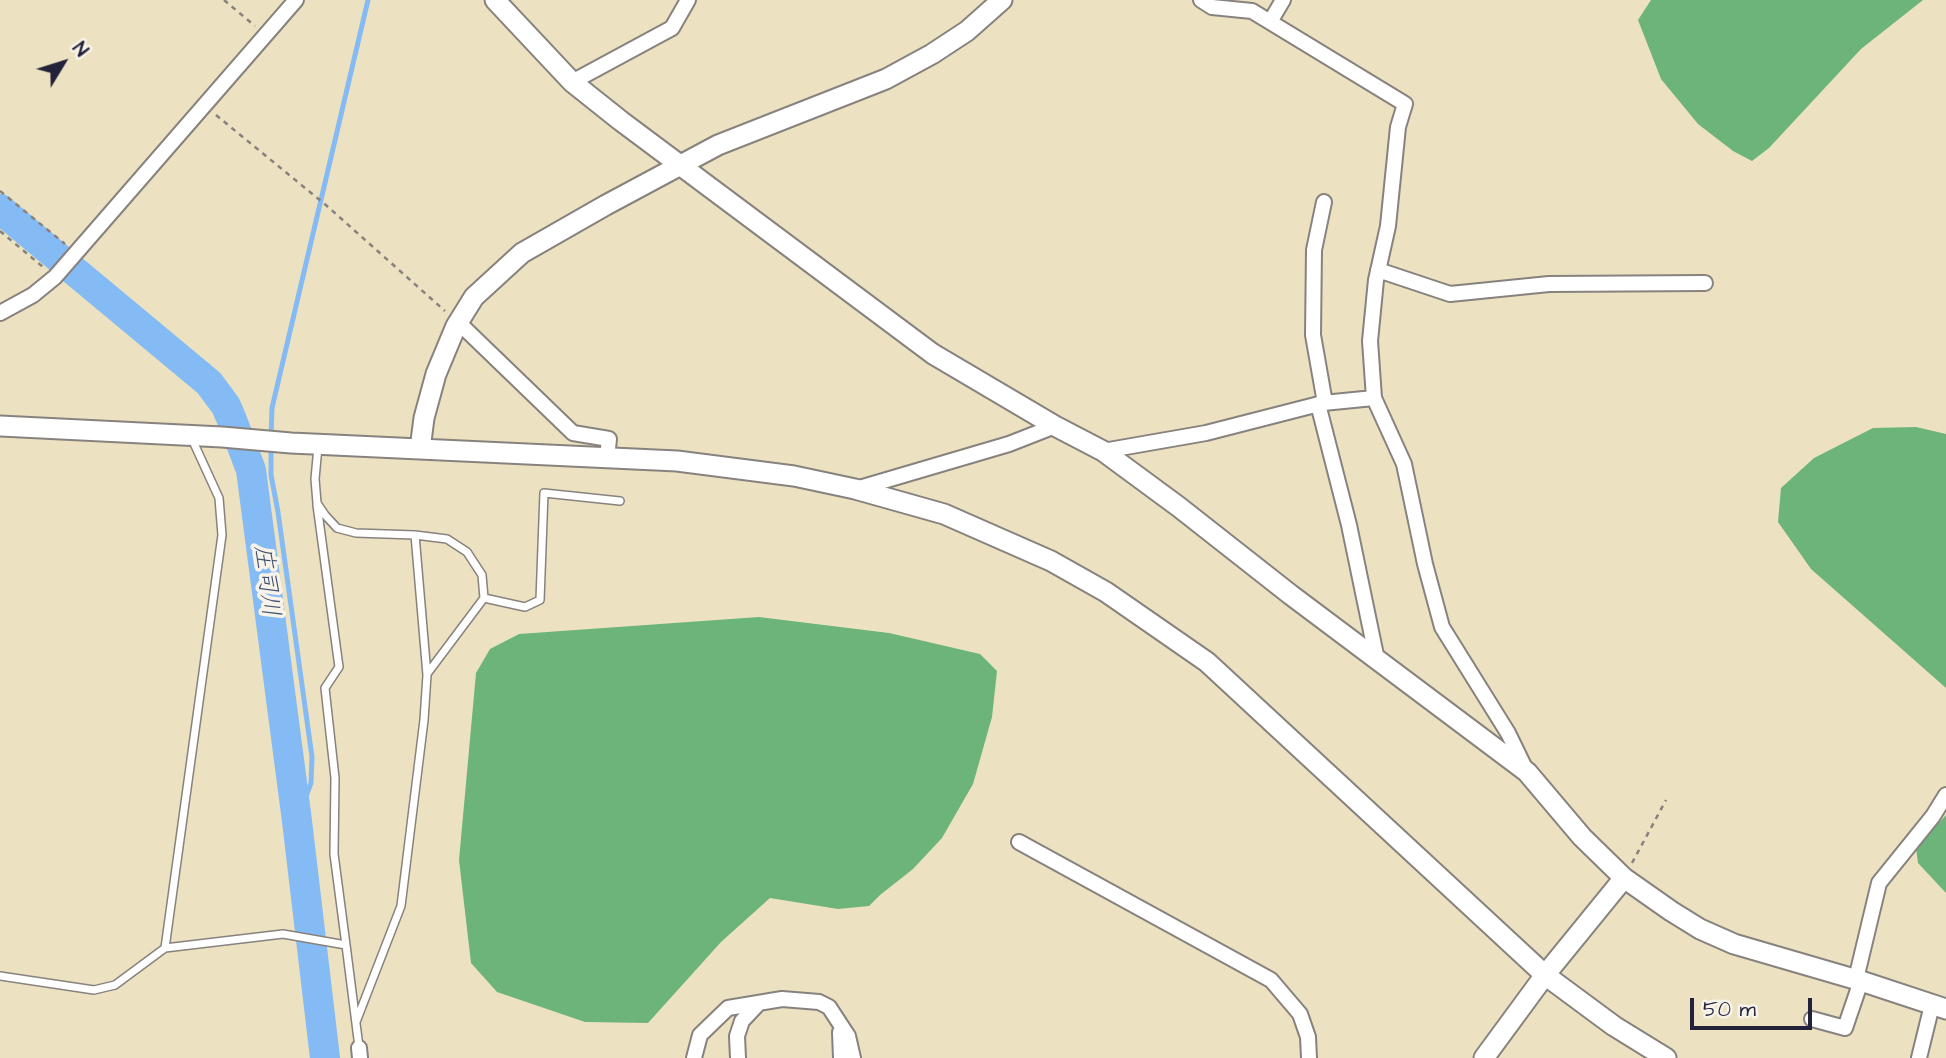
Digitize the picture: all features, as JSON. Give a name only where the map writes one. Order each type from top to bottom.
[{"type":"street","points":[[0,313],[33,295],[55,277],[296,0]]},
{"type":"street","points":[[495,0],[572,82],[680,165],[933,354],[1103,451],[1527,772],[1582,837],[1624,878],[1700,929],[1734,944],[1939,1007],[1919,1058]]},
{"type":"street","points":[[572,82],[672,28],[688,0]]},
{"type":"street","points":[[420,449],[424,418],[436,374],[458,322],[474,297],[522,253],[718,145],[886,79],[967,31],[1002,0]]},
{"type":"street","points":[[1201,0],[1212,7],[1221,4],[1252,11],[1405,104],[1398,127],[1388,226],[1378,270],[1370,341],[1374,398],[1404,464],[1425,564],[1442,627],[1508,733],[1527,772]]},
{"type":"street","points":[[1270,22],[1283,0]]},
{"type":"street","points":[[1324,201],[1314,250],[1313,335],[1322,403],[1377,660]]},
{"type":"street","points":[[1378,270],[1450,294],[1549,284],[1704,283]]},
{"type":"street","points":[[458,322],[573,433],[609,439],[607,458]]},
{"type":"street","points":[[1103,451],[1206,433],[1322,403],[1374,398]]},
{"type":"street","points":[[0,426],[677,461],[794,476],[855,489],[944,514],[1051,561],[1106,592],[1207,662],[1545,975],[1614,1026],[1666,1058]]},
{"type":"street","points":[[855,489],[1009,444],[1055,426]]},
{"type":"street","points":[[1812,1019],[1845,1028],[1880,883],[1933,816],[1946,795]]},
{"type":"street","points":[[1019,842],[1271,980],[1300,1014],[1308,1038],[1309,1058]]},
{"type":"street","points":[[1483,1058],[1545,975],[1624,878]]},
{"type":"street","points":[[694,1058],[700,1035],[709,1023],[728,1008],[782,999],[819,1002],[829,1007],[848,1036],[853,1058]]},
{"type":"street","points":[[738,1058],[737,1036],[742,1021],[759,1003]]},
{"type":"street","points":[[840,1023],[841,1058]]},
{"type":"lane","points":[[165,948],[222,535],[219,498],[190,435]]},
{"type":"lane","points":[[318,444],[315,479],[317,503],[339,667],[324,688],[335,778],[334,854],[360,1053]]},
{"type":"lane","points":[[484,598],[525,607],[540,600],[544,493],[620,500]]},
{"type":"lane","points":[[317,503],[337,528],[356,533],[447,539],[467,552],[482,575],[484,598],[426,675]]},
{"type":"lane","points":[[356,1022],[401,906],[424,720],[426,675],[415,535]]},
{"type":"lane","points":[[0,976],[94,990],[115,985],[165,948],[283,934],[346,945]]},
{"type":"path","points":[[225,0],[265,35]]},
{"type":"path","points":[[204,105],[327,206],[458,322]]},
{"type":"path","points":[[0,191],[76,253]]},
{"type":"path","points":[[0,231],[55,277]]},
{"type":"path","points":[[1624,878],[1666,800]]},
{"type":"green space","points":[[1651,0],[1923,0],[1861,49],[1769,148],[1752,161],[1733,151],[1698,124],[1661,79],[1638,20]]},
{"type":"green space","points":[[1916,427],[1946,434],[1946,688],[1811,569],[1778,522],[1781,488],[1814,458],[1873,428]]},
{"type":"green space","points":[[759,617],[889,633],[980,654],[997,671],[992,717],[973,784],[942,838],[913,869],[869,906],[838,909],[770,898],[721,942],[648,1023],[585,1022],[497,992],[471,963],[459,860],[476,673],[490,649],[519,634]]},
{"type":"green space","points":[[1946,815],[1946,893],[1918,863],[1916,848]]},
{"type":"waterway","points":[[271,437],[272,408],[368,0]]},
{"type":"waterway","name":"庄司川","points":[[0,209],[209,383],[226,406],[232,420],[251,470],[325,1058]]},
{"type":"waterway","points":[[271,447],[271,475],[312,757],[311,783],[297,821]]}]
